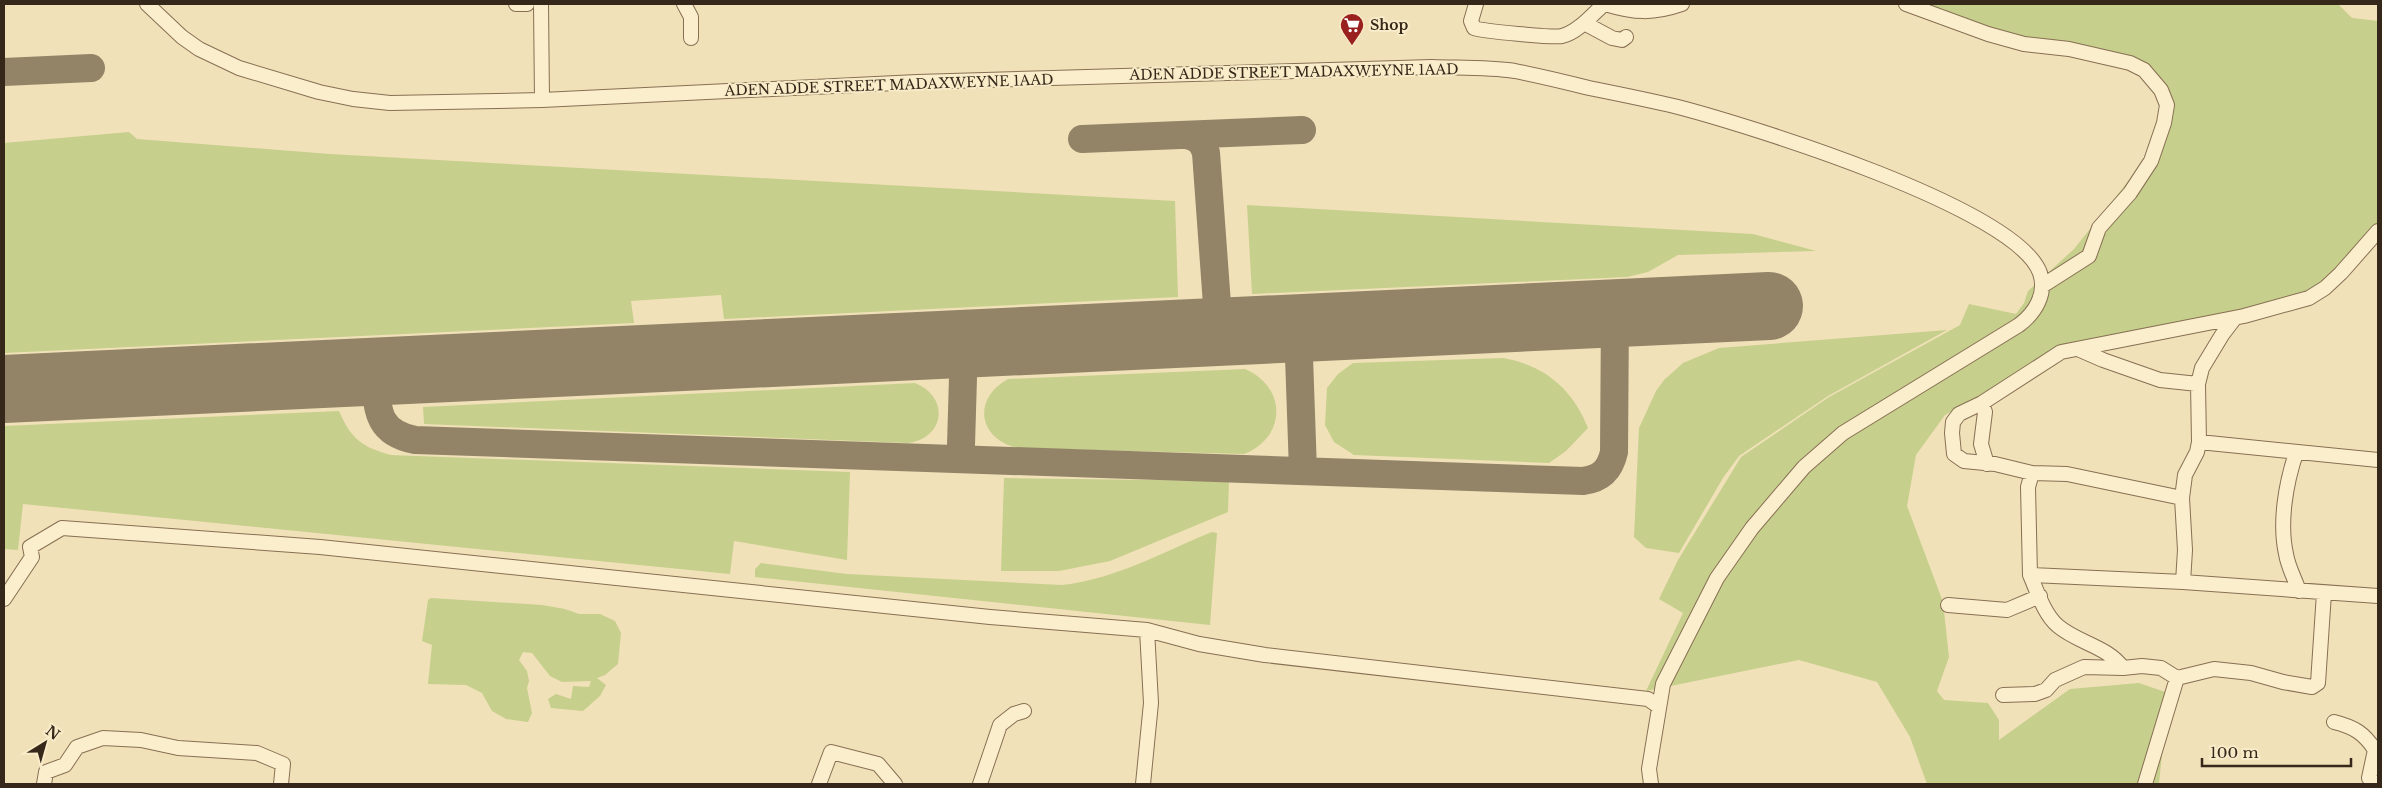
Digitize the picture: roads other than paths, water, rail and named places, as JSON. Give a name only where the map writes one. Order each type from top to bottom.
[{"type":"street","name":"ADEN ADDE STREET MADAXWEYNE 1AAD","points":[[146,4],[182,37],[216,58],[239,68],[319,92],[390,104],[542,100],[937,82],[1393,68],[1432,67],[1514,71],[1678,107],[1839,158],[1928,195],[2001,232],[2018,244],[2034,263],[2040,273],[2042,286]]},
{"type":"street","points":[[516,4],[527,4]]},
{"type":"street","points":[[541,4],[542,100]]},
{"type":"street","points":[[684,4],[691,17],[691,38]]},
{"type":"street","points":[[1476,4],[1471,21],[1474,28],[1483,31],[1501,30],[1561,36],[1584,23],[1605,4],[1628,11],[1643,12],[1661,11],[1682,4]]},
{"type":"street","points":[[1651,784],[1650,769],[1658,706],[1663,684],[1717,578],[1752,528],[1804,467],[1830,443],[1863,419],[2019,325],[2036,308],[2042,286],[2089,256],[2099,228],[2130,193],[2151,161],[2164,123],[2167,104],[2162,90],[2144,70],[2130,63],[2069,49],[2024,44],[1988,34],[1906,4]]},
{"type":"street","points":[[1584,23],[1612,38],[1622,40],[1626,37]]},
{"type":"street","points":[[2182,498],[2067,474],[2032,473],[1959,459],[1954,454],[1953,422],[1960,414],[1982,403],[2061,352],[2080,350],[2235,318],[2287,305],[2317,293],[2341,273],[2378,232]]},
{"type":"street","points":[[2183,582],[2185,550],[2182,498],[2185,475],[2197,452],[2199,442],[2198,384],[2202,368],[2235,318]]},
{"type":"street","points":[[2080,350],[2160,380],[2198,384]]},
{"type":"street","points":[[1982,403],[1985,412],[1981,444],[1987,464]]},
{"type":"street","points":[[2199,442],[2378,460]]},
{"type":"street","points":[[2296,453],[2289,474],[2284,524],[2286,554],[2299,591]]},
{"type":"street","points":[[2032,473],[2028,486],[2030,575],[2056,625],[2078,638],[2109,652],[2123,668]]},
{"type":"street","points":[[4,599],[32,557],[30,547],[62,528],[320,547],[990,617],[1147,630],[1199,644],[1265,655],[1648,699],[1658,706]]},
{"type":"street","points":[[2030,575],[2051,578],[2183,582],[2378,596]]},
{"type":"street","points":[[2003,695],[2035,694],[2046,690],[2055,680],[2084,667],[2123,668],[2142,666],[2161,668],[2177,678],[2214,669],[2252,673],[2282,682],[2312,687],[2318,684],[2324,593]]},
{"type":"street","points":[[1948,605],[2007,610],[2040,596]]},
{"type":"street","points":[[1143,784],[1152,702],[1147,630]]},
{"type":"street","points":[[2145,784],[2177,678]]},
{"type":"street","points":[[980,784],[1000,725],[1014,714],[1024,711]]},
{"type":"street","points":[[2334,722],[2353,727],[2369,740],[2375,750],[2370,778],[2375,784]]},
{"type":"street","points":[[44,784],[46,772],[65,765],[77,747],[104,738],[141,740],[178,748],[257,753],[283,764],[281,784]]},
{"type":"street","points":[[819,784],[831,752],[878,764],[895,784]]},
{"type":"place","name":"Shop","points":[[1352,46]]}]
